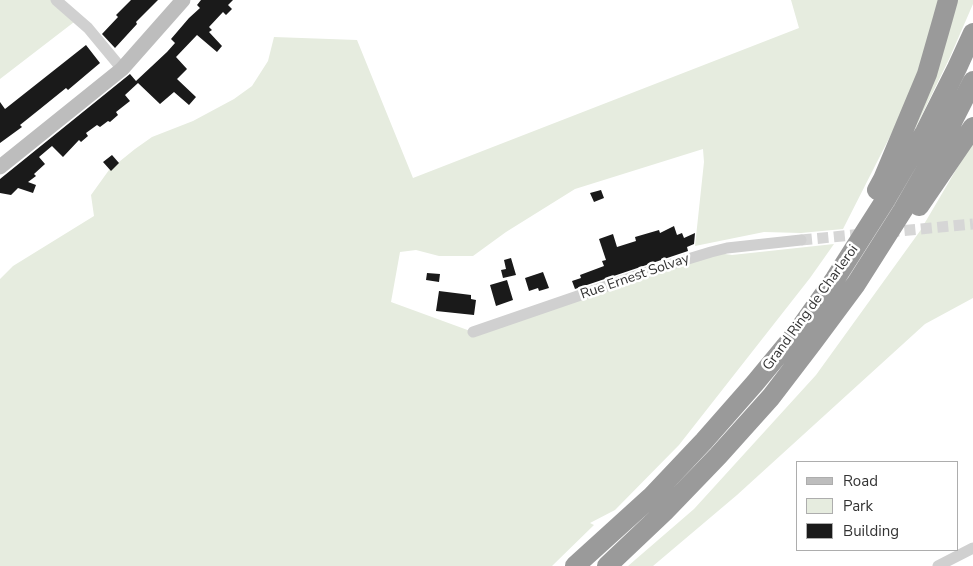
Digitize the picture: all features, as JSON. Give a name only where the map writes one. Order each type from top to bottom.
[{"type":"highway","points":[[798,331],[812,295],[846,245],[883,179],[927,74],[948,0]]},
{"type":"highway","name":"Grand Ring de Charleroi","points":[[575,566],[651,497],[755,383],[798,331],[835,279],[886,199],[925,132],[973,33]]},
{"type":"highway","name":"Grand Ring de Charleroi","points":[[607,566],[664,512],[718,456],[771,396],[813,342],[856,284],[903,210],[941,144],[973,81]]},
{"type":"highway","points":[[856,284],[875,271],[973,127]]},
{"type":"street","points":[[56,0],[88,28],[122,69]]},
{"type":"street","points":[[0,167],[122,69],[183,0]]},
{"type":"street","name":"Rue Ernest Solvay","points":[[473,332],[711,252],[727,248],[801,240]]},
{"type":"street","points":[[938,566],[973,548]]},
{"type":"green space","points":[[0,0],[56,0],[78,19],[0,79]]},
{"type":"green space","points":[[791,0],[939,0],[911,95],[843,229],[801,233],[764,232],[695,246],[704,162],[703,149],[575,189],[506,232],[473,256],[439,256],[416,250],[400,252],[391,302],[473,332],[711,252],[732,255],[834,244],[810,278],[679,445],[615,510],[590,523],[594,525],[552,566],[0,566],[0,279],[13,266],[94,216],[91,195],[109,170],[135,149],[152,137],[193,121],[234,99],[252,86],[268,61],[274,37],[357,40],[413,178],[799,28]]},
{"type":"green space","points":[[955,0],[973,0],[973,4],[913,133]]},
{"type":"green space","points":[[973,141],[973,298],[925,324],[737,495],[653,566],[628,566],[694,509],[816,375],[920,231]]},
{"type":"building","points":[[131,0],[158,0],[136,22],[137,24],[115,48],[102,34],[118,17],[116,15]]},
{"type":"building","points":[[201,0],[233,0],[228,5],[232,9],[226,15],[223,12],[209,27],[212,30],[209,32],[222,46],[217,52],[197,35],[176,57],[187,69],[177,79],[196,97],[189,105],[174,92],[160,104],[138,83],[125,95],[130,101],[116,112],[118,115],[110,122],[108,121],[100,127],[97,125],[86,133],[88,136],[81,142],[79,140],[63,157],[52,146],[39,157],[45,164],[34,174],[36,176],[28,182],[36,185],[33,193],[18,188],[11,195],[0,193],[0,179],[130,74],[136,81],[167,52],[175,43],[171,39],[200,8],[197,5]]},
{"type":"building","points":[[86,45],[100,63],[68,90],[66,88],[20,125],[22,127],[0,143],[0,102],[5,109]]},
{"type":"building","points":[[112,155],[119,163],[111,171],[103,162]]},
{"type":"building","points":[[601,190],[604,198],[594,202],[590,193]]},
{"type":"building","points":[[674,226],[677,235],[682,233],[684,238],[695,233],[694,244],[687,247],[688,251],[575,289],[572,281],[581,278],[580,275],[604,266],[602,261],[606,260],[599,239],[613,234],[617,247],[636,241],[635,237],[659,230],[660,233]]},
{"type":"building","points":[[511,258],[516,275],[503,278],[501,270],[506,269],[504,260]]},
{"type":"building","points":[[543,272],[549,288],[539,291],[538,288],[529,291],[525,278]]},
{"type":"building","points":[[427,273],[440,274],[439,282],[426,280]]},
{"type":"building","points":[[507,280],[513,300],[496,306],[490,285]]},
{"type":"building","points":[[439,291],[471,295],[471,299],[476,300],[474,315],[436,311]]},
{"type":"tunnel","points":[[888,232],[973,224]]},
{"type":"tunnel","points":[[801,240],[864,234]]}]
